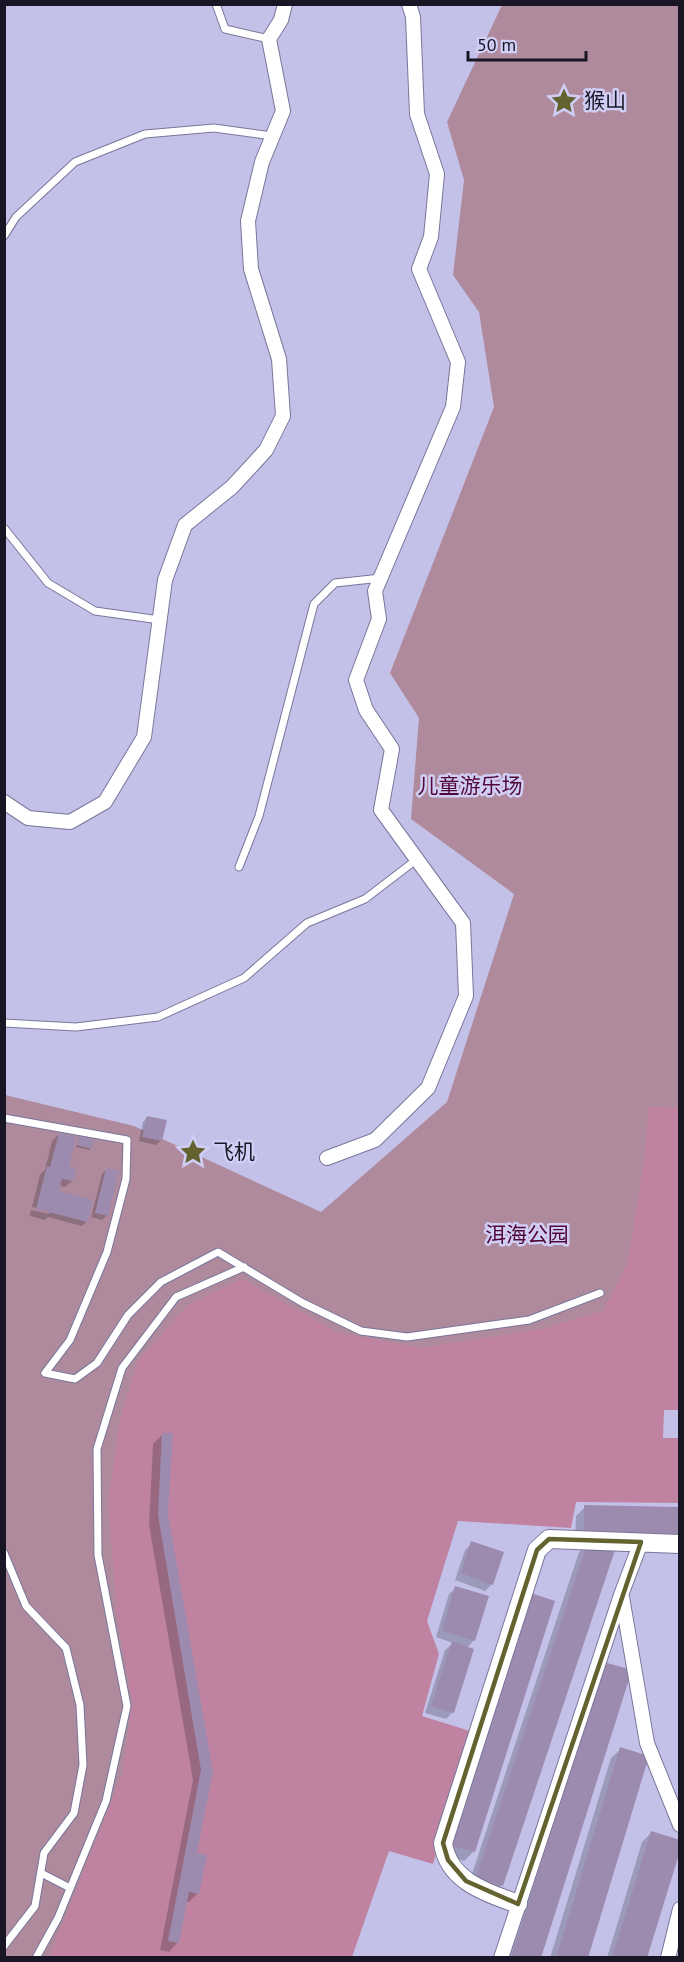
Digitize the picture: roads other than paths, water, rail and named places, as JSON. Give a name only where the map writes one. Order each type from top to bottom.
[{"type":"street","points":[[4,802],[28,818],[70,822],[105,802],[144,737],[165,580],[185,525],[231,488],[266,450],[283,416],[279,359],[251,269],[248,221],[262,162],[283,111],[269,39],[280,20],[285,4]]},
{"type":"street","points":[[327,1158],[375,1140],[428,1088],[466,996],[463,923],[381,810],[392,749],[366,710],[356,680],[379,619],[375,591],[453,406],[458,362],[419,269],[431,237],[437,174],[417,114],[413,17],[409,4]]},
{"type":"street","points":[[518,1904],[492,1895],[466,1881],[454,1871],[443,1843],[537,1550],[549,1539],[680,1544]]},
{"type":"street","points":[[501,1958],[621,1594],[641,1542]]},
{"type":"street","points":[[621,1594],[647,1743],[680,1825]]},
{"type":"street","points":[[668,1958],[680,1909]]},
{"type":"lane","points":[[216,4],[225,29],[269,39]]},
{"type":"lane","points":[[4,236],[16,217],[75,162],[145,134],[214,128],[272,136]]},
{"type":"lane","points":[[4,528],[48,584],[95,611],[160,620]]},
{"type":"lane","points":[[239,867],[259,816],[314,604],[335,583],[381,579]]},
{"type":"lane","points":[[4,1023],[76,1027],[158,1017],[244,978],[306,923],[365,900],[416,860]]},
{"type":"lane","points":[[4,1118],[127,1140],[126,1179],[107,1252],[70,1340],[45,1373],[75,1379],[97,1363],[128,1315],[161,1282],[218,1252],[303,1303],[361,1331],[407,1337],[529,1320],[600,1293]]},
{"type":"lane","points":[[36,1958],[58,1918],[106,1801],[127,1706],[98,1555],[97,1449],[122,1368],[176,1297],[244,1267]]},
{"type":"lane","points":[[4,1554],[26,1606],[66,1648],[80,1705],[83,1766],[74,1813],[44,1853],[35,1905],[4,1947]]},
{"type":"lane","points":[[41,1873],[70,1888]]},
{"type":"place","name":"猴山","points":[[564,101]]},
{"type":"place","name":"飞机","points":[[193,1152]]},
{"type":"park label","name":"儿童游乐场","points":[[470,786]]},
{"type":"park label","name":"洱海公园","points":[[527,1235]]}]
